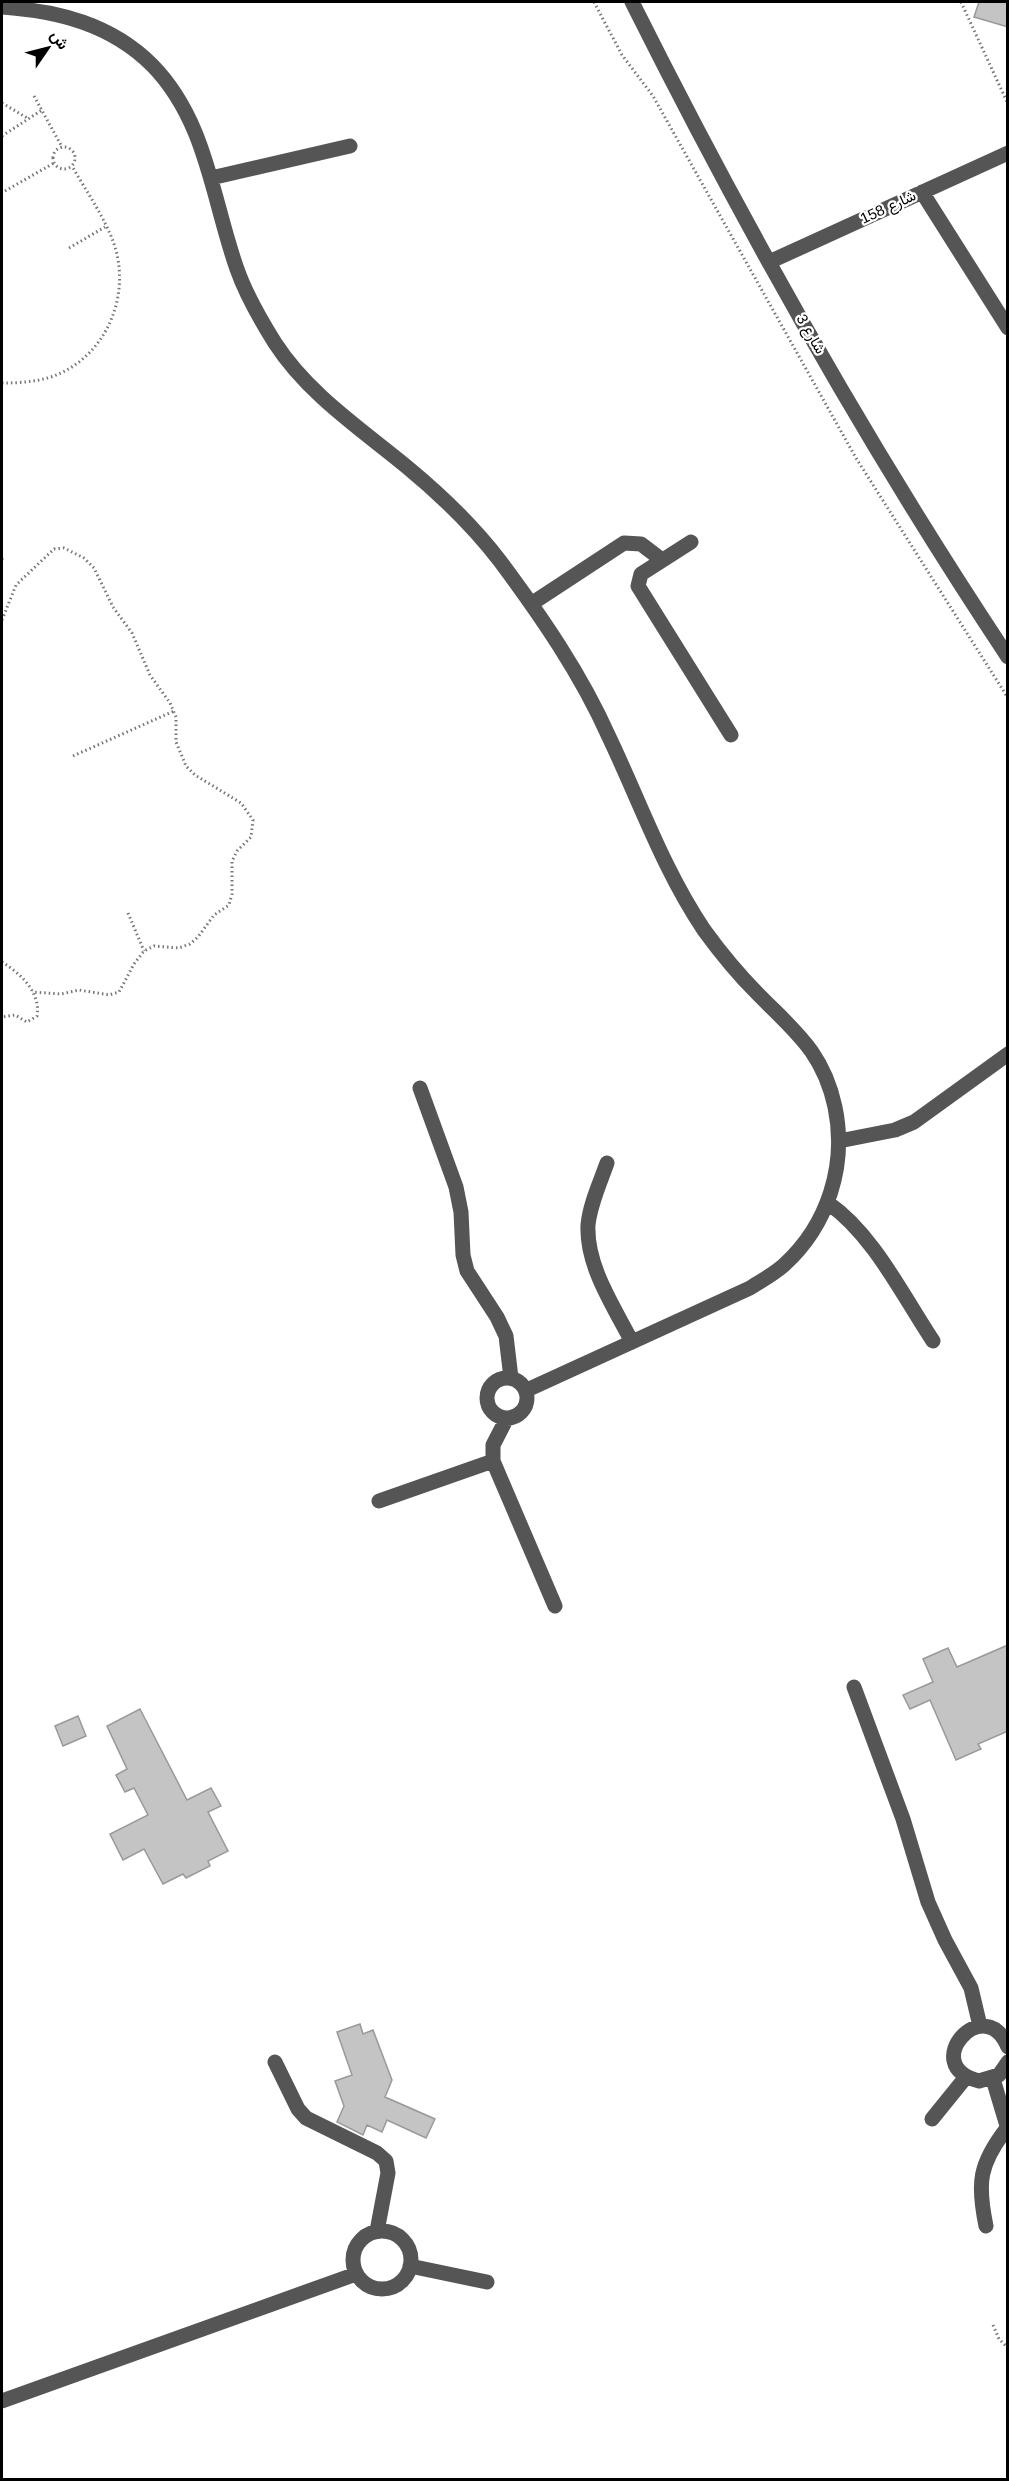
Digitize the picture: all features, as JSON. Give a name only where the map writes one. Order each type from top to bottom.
[{"type":"street","name":"شارع 3","points":[[632,2],[769,262],[909,500],[1008,657]]},
{"type":"street","points":[[2,7],[44,6],[120,39],[151,64],[177,95],[196,130],[237,270],[255,310],[279,348],[307,383],[457,512],[496,557],[531,604],[586,691],[609,735],[645,823],[685,901],[731,965],[807,1043],[824,1073],[835,1107],[839,1141],[836,1173],[828,1203],[810,1237],[783,1266],[750,1288],[526,1390]]},
{"type":"street","points":[[211,178],[350,146]]},
{"type":"street","name":"شارع 158","points":[[769,262],[1008,153]]},
{"type":"street","points":[[922,192],[1008,328]]},
{"type":"street","points":[[691,542],[641,574],[638,586],[731,735]]},
{"type":"street","points":[[531,604],[624,543],[641,543],[662,560]]},
{"type":"street","points":[[839,1141],[895,1130],[914,1122],[1008,1054]]},
{"type":"street","points":[[420,1088],[456,1186],[461,1212],[463,1255],[467,1271],[497,1317],[506,1336],[511,1378]]},
{"type":"street","points":[[607,1163],[593,1205],[588,1241],[592,1259],[632,1342]]},
{"type":"street","points":[[828,1203],[842,1212],[864,1236],[933,1341]]},
{"type":"street","points":[[498,1379],[517,1380],[526,1390],[527,1404],[524,1410],[507,1418],[494,1413],[487,1395],[498,1379]]},
{"type":"street","points":[[507,1418],[494,1445],[493,1461],[555,1606]]},
{"type":"street","points":[[379,1501],[493,1461]]},
{"type":"street","points":[[854,1687],[900,1809],[928,1902],[971,1988],[980,2026]]},
{"type":"street","points":[[1007,2042],[995,2030],[980,2026],[966,2031],[956,2043],[956,2065],[966,2077],[979,2081],[993,2079],[1004,2070],[1008,2062]]},
{"type":"street","points":[[275,2062],[298,2109],[306,2118],[377,2153],[386,2161],[387,2173],[377,2231]]},
{"type":"street","points":[[932,2119],[966,2077]]},
{"type":"street","points":[[986,2226],[980,2180],[991,2151],[1007,2126],[993,2079]]},
{"type":"street","points":[[377,2231],[400,2237],[409,2250],[410,2266],[403,2280],[390,2288],[367,2285],[356,2274],[353,2266],[354,2250],[363,2238],[377,2231]]},
{"type":"street","points":[[410,2266],[487,2282]]},
{"type":"street","points":[[2,2401],[356,2274]]},
{"type":"path","points":[[594,2],[622,55],[653,96],[856,458],[1008,698]]},
{"type":"path","points":[[961,2],[1008,104]]},
{"type":"path","points":[[34,96],[62,147],[73,151],[76,158],[72,166],[60,169],[54,163],[55,151],[62,147]]},
{"type":"path","points":[[2,103],[28,119]]},
{"type":"path","points":[[2,136],[42,110]]},
{"type":"path","points":[[4,191],[54,163]]},
{"type":"path","points":[[2,383],[26,383],[52,377],[75,365],[95,347],[110,324],[118,299],[120,272],[115,246],[72,166]]},
{"type":"path","points":[[69,248],[105,227]]},
{"type":"path","points":[[2,620],[16,585],[54,549],[63,548],[84,558],[94,568],[113,607],[132,633],[150,675],[174,711],[176,742],[186,766],[195,776],[241,803],[253,820],[254,829],[251,837],[237,851],[232,861],[232,894],[229,905],[214,915],[198,937],[189,944],[179,948],[154,946],[144,951],[119,992],[109,995],[79,990],[61,994],[32,992]]},
{"type":"path","points":[[72,756],[174,711]]},
{"type":"path","points":[[128,913],[144,951]]},
{"type":"path","points":[[2,962],[22,976],[32,992],[38,1010],[33,1021],[27,1022],[7,1014],[2,1017]]},
{"type":"path","points":[[993,2325],[999,2339],[1008,2348]]},
{"type":"building","points":[[979,2],[1008,2],[1008,27],[974,17]]},
{"type":"building","points":[[1008,1645],[1008,1731],[978,1744],[981,1749],[956,1760],[930,1700],[910,1709],[903,1695],[933,1682],[923,1659],[948,1648],[957,1667]]},
{"type":"building","points":[[140,1709],[187,1800],[211,1788],[221,1806],[208,1812],[228,1851],[208,1861],[210,1866],[186,1878],[183,1874],[163,1884],[144,1849],[123,1860],[110,1834],[148,1815],[134,1788],[125,1792],[116,1775],[127,1769],[107,1726]]},
{"type":"building","points":[[78,1716],[86,1736],[63,1746],[55,1726]]},
{"type":"building","points":[[360,2024],[363,2034],[373,2030],[392,2080],[385,2097],[435,2119],[426,2138],[387,2120],[382,2132],[367,2125],[363,2135],[337,2122],[344,2106],[335,2081],[352,2075],[337,2032]]}]
